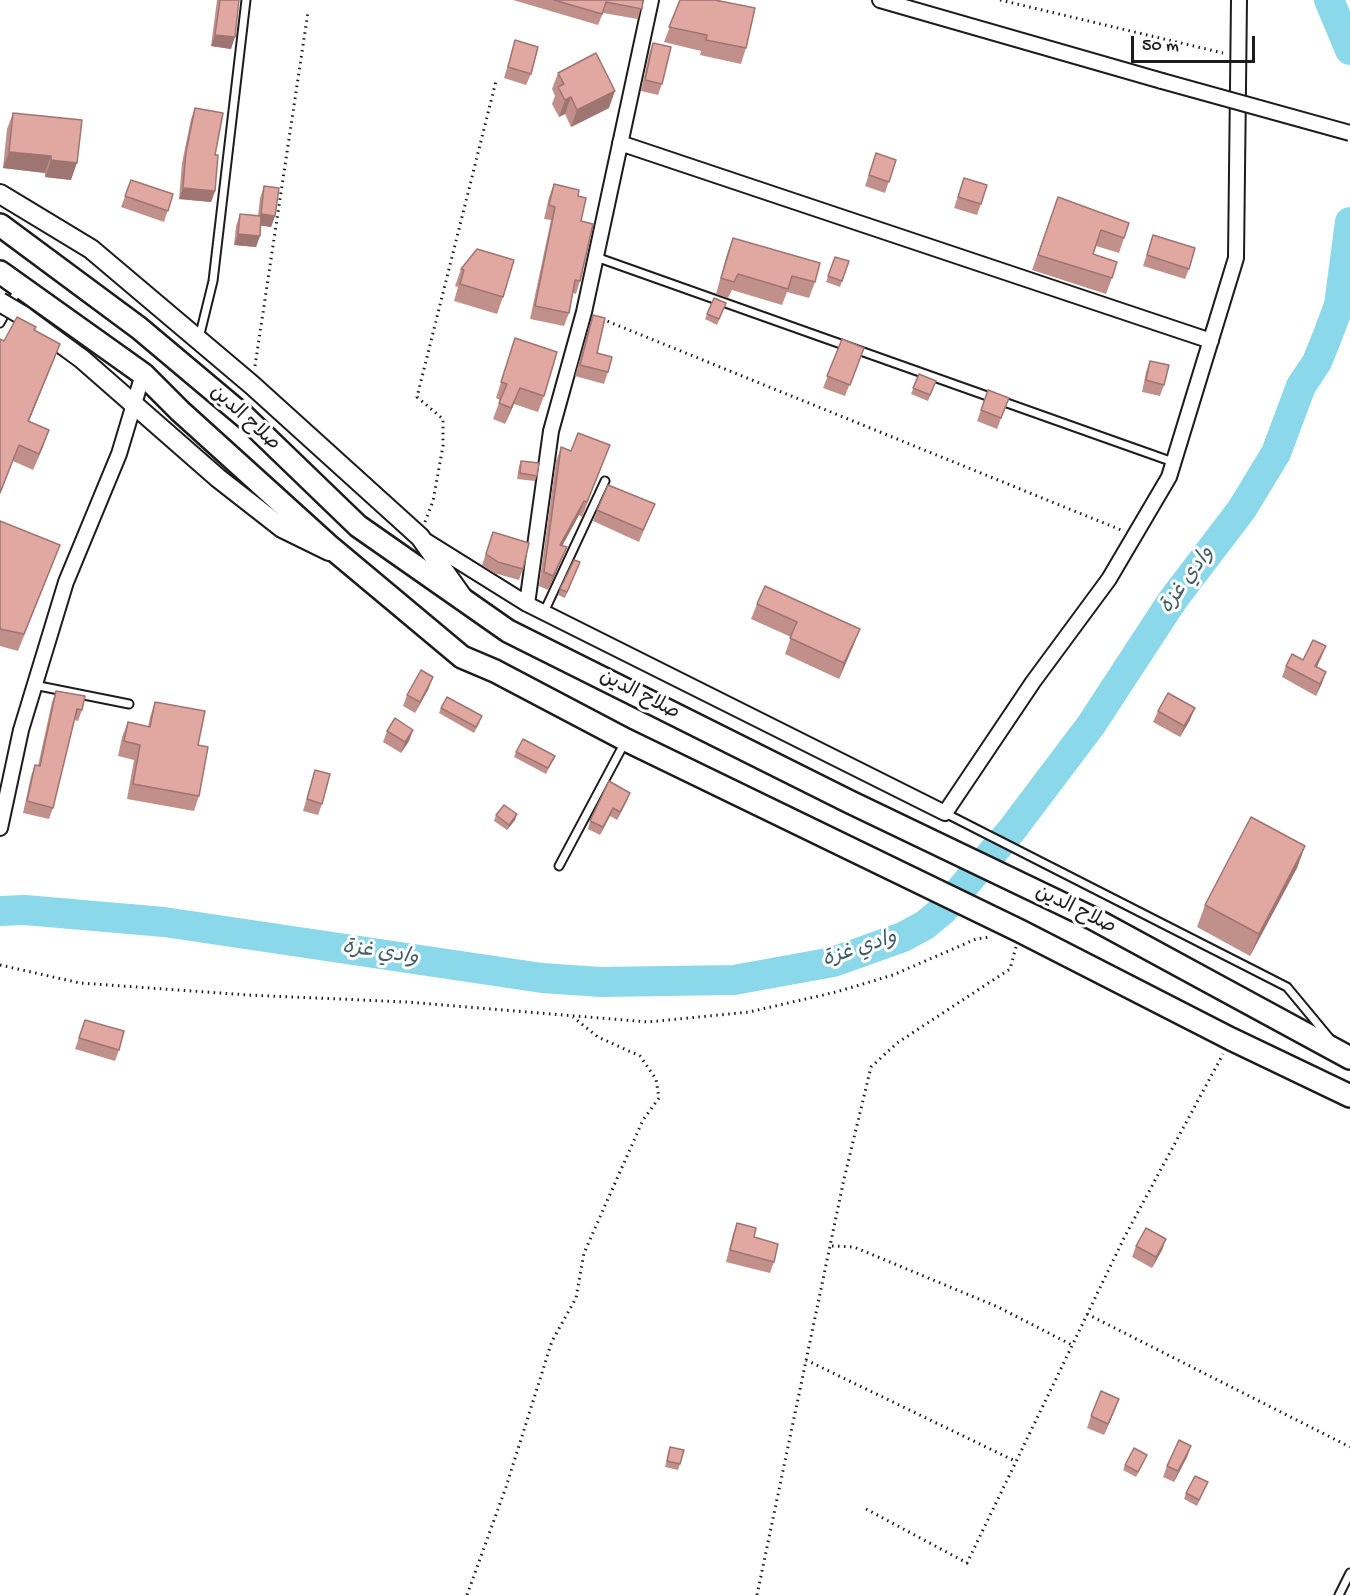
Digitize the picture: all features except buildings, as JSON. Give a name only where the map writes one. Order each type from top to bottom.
[{"type":"highway","name":"صلاح الدين","points":[[0,225],[139,328],[245,417],[358,526],[508,631],[850,802],[1094,918],[1346,1056]]},
{"type":"highway","name":"صلاح الدين","points":[[0,272],[143,374],[180,411],[344,559],[462,657],[495,671],[627,740],[826,835],[1231,1039],[1350,1096]]},
{"type":"main road","points":[[0,194],[91,249],[252,385],[420,537],[466,602]]},
{"type":"main road","points":[[0,302],[22,315],[82,359],[219,478],[282,528],[344,559]]},
{"type":"street","points":[[527,604],[551,432],[584,312],[651,0]]},
{"type":"street","points":[[880,0],[1350,133]]},
{"type":"street","points":[[420,537],[527,604],[945,813],[1033,682],[1108,579],[1168,477],[1236,258],[1239,0]]},
{"type":"street","points":[[620,143],[1211,340]]},
{"type":"street","points":[[0,828],[21,730],[66,582],[119,454],[143,374]]},
{"type":"lane","points":[[199,340],[213,281],[246,0]]},
{"type":"lane","points":[[596,257],[1173,462]]},
{"type":"lane","points":[[0,323],[20,285]]},
{"type":"lane","points":[[544,612],[605,481]]},
{"type":"lane","points":[[34,685],[129,704]]},
{"type":"lane","points":[[559,866],[627,740]]},
{"type":"lane","points":[[945,813],[1287,987],[1346,1056]]},
{"type":"lane","points":[[1339,1595],[1350,1573]]},
{"type":"path","points":[[1000,0],[1240,56]]},
{"type":"path","points":[[252,385],[308,12]]},
{"type":"path","points":[[420,537],[433,501],[443,446],[443,419],[417,398],[496,81]]},
{"type":"path","points":[[584,312],[1134,535]]},
{"type":"path","points":[[0,965],[80,983],[248,995],[407,1002],[648,1022],[749,1012],[893,975],[976,939],[1020,931],[1010,969],[897,1043],[871,1067],[844,1179],[832,1246],[757,1595]]},
{"type":"path","points":[[467,1595],[506,1487],[552,1341],[576,1298],[584,1253],[638,1130],[659,1098],[656,1079],[640,1056],[598,1037],[572,1015]]},
{"type":"path","points":[[866,1509],[967,1563],[1125,1236],[1231,1039]]},
{"type":"path","points":[[832,1246],[854,1247],[998,1307],[1072,1345]]},
{"type":"path","points":[[1087,1314],[1350,1447]]},
{"type":"path","points":[[806,1360],[1016,1462]]},
{"type":"waterway","name":"وادي غزة","points":[[1329,0],[1350,50]]},
{"type":"waterway","name":"وادي غزة","points":[[0,911],[25,910],[164,922],[542,978],[601,982],[734,980],[833,962],[903,937],[925,925],[943,910],[1011,831],[1091,725],[1172,601],[1242,509],[1276,453],[1301,386],[1317,362],[1329,332],[1339,305],[1350,222]]}]
